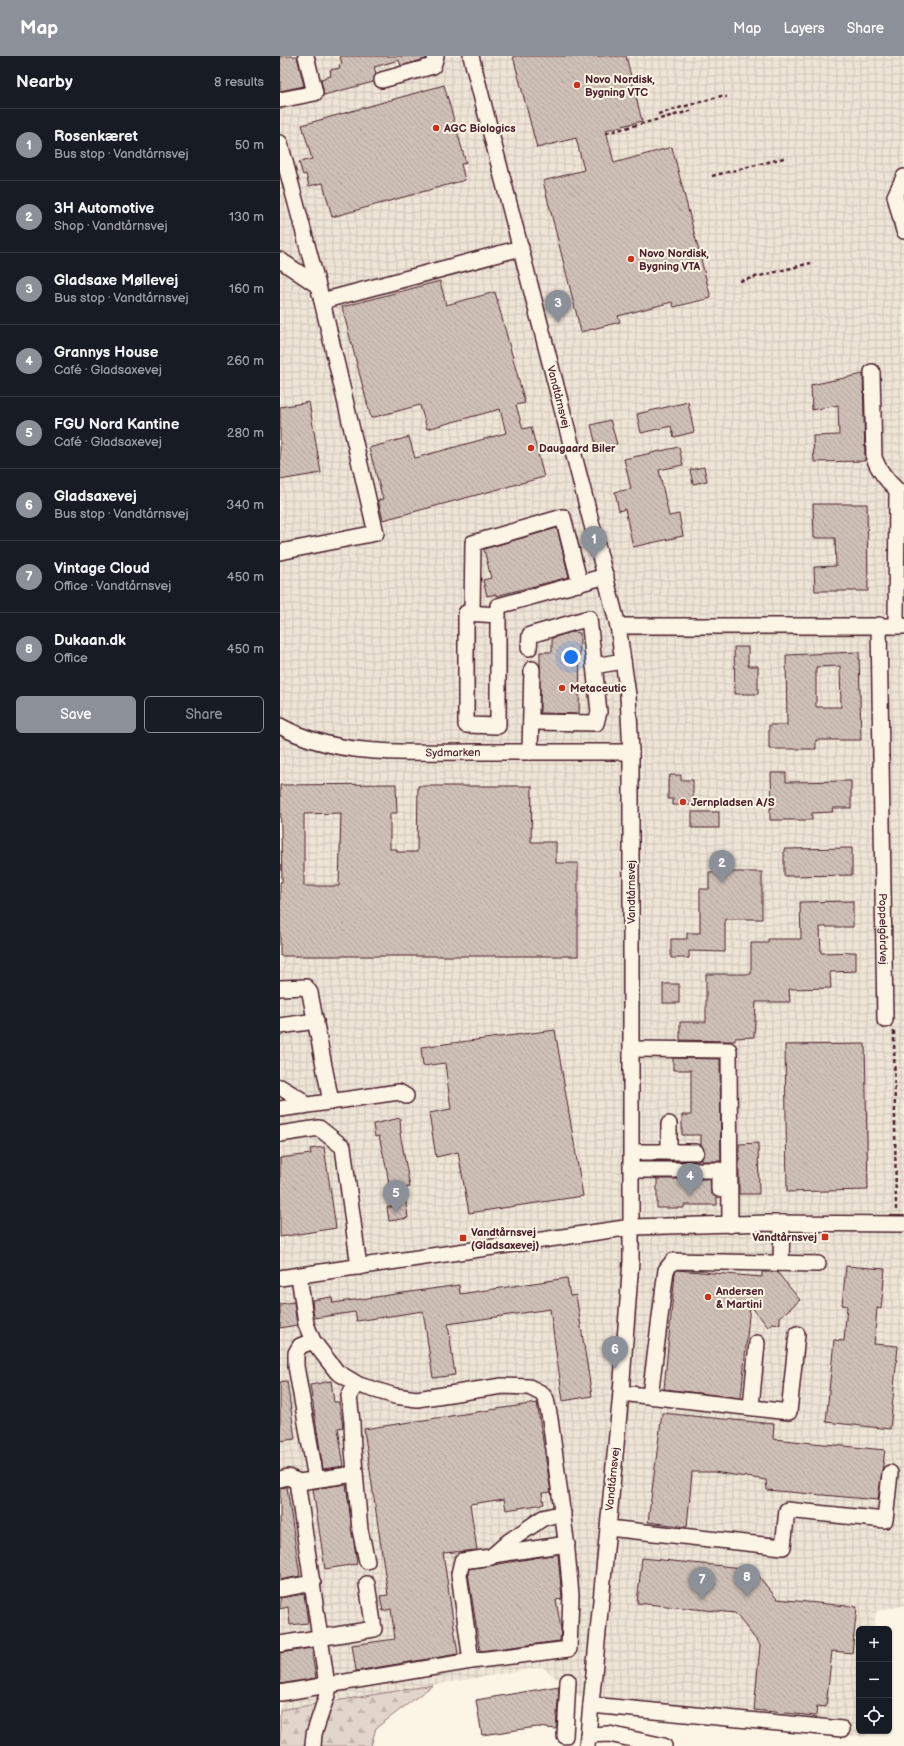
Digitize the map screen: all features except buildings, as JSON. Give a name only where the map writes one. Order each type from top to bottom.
[{"type":"street","points":[[280,100],[315,93],[306,56]]},
{"type":"street","points":[[382,80],[433,66],[436,56]]},
{"type":"street","name":"Vandtårnsvej","points":[[471,56],[606,576],[618,626],[628,695],[631,752],[631,1261],[621,1393],[587,1740]]},
{"type":"street","points":[[280,143],[322,301],[376,533],[280,552]]},
{"type":"street","points":[[904,177],[895,196],[904,231]]},
{"type":"street","points":[[322,301],[521,248]]},
{"type":"street","points":[[280,260],[317,285]]},
{"type":"street","points":[[618,626],[900,626],[897,490],[887,481],[877,467],[874,458],[872,372]]},
{"type":"street","points":[[472,614],[473,544],[563,517],[580,584]]},
{"type":"street","points":[[498,615],[466,613],[466,725],[498,726],[498,615],[498,606],[606,576]]},
{"type":"street","points":[[529,648],[530,636],[589,618],[599,712],[596,723],[531,722]]},
{"type":"street","name":"Poppelgårdvej","points":[[879,626],[885,1020]]},
{"type":"street","points":[[594,666],[623,661]]},
{"type":"street","points":[[530,752],[532,669]]},
{"type":"street","name":"Sydmarken","points":[[280,726],[290,731],[332,745],[383,752],[631,752]]},
{"type":"street","points":[[280,988],[306,987],[310,993],[331,1102]]},
{"type":"street","points":[[280,1026],[316,1021]]},
{"type":"street","points":[[632,1049],[729,1050],[724,1225]]},
{"type":"street","points":[[280,1087],[300,1100],[304,1106]]},
{"type":"street","points":[[280,1109],[399,1092],[406,1096]]},
{"type":"street","points":[[669,1124],[669,1152]]},
{"type":"street","points":[[280,1134],[319,1128],[343,1147],[359,1266]]},
{"type":"street","points":[[632,1152],[696,1152]]},
{"type":"street","points":[[632,1170],[719,1170],[724,1225]]},
{"type":"street","points":[[280,1278],[632,1227],[782,1224],[900,1224]]},
{"type":"street","points":[[781,1263],[782,1224]]},
{"type":"street","points":[[650,1396],[666,1270],[673,1261],[818,1264]]},
{"type":"street","points":[[280,1693],[327,1687],[471,1661],[569,1649],[571,1595],[567,1544],[546,1399],[535,1389],[529,1387],[502,1386],[417,1399],[395,1396],[356,1384],[332,1367],[313,1341],[306,1324],[299,1276]]},
{"type":"street","points":[[621,1393],[789,1412],[797,1334]]},
{"type":"street","points":[[313,1341],[300,1346],[296,1353],[296,1366],[316,1480]]},
{"type":"street","points":[[751,1408],[757,1343]]},
{"type":"street","points":[[356,1384],[349,1396],[360,1530],[367,1561]]},
{"type":"street","points":[[608,1528],[783,1547],[787,1510],[885,1520],[890,1473]]},
{"type":"street","points":[[280,1479],[288,1477],[297,1481],[316,1480],[355,1474]]},
{"type":"street","points":[[297,1481],[328,1692],[314,1734],[313,1746]]},
{"type":"street","points":[[493,1555],[508,1542],[543,1518],[563,1513]]},
{"type":"street","points":[[471,1661],[459,1574],[462,1560],[567,1544]]},
{"type":"street","points":[[280,1589],[313,1583]]},
{"type":"street","points":[[280,1644],[374,1629],[367,1584]]},
{"type":"street","points":[[565,1736],[568,1681]]},
{"type":"street","points":[[591,1705],[842,1729]]},
{"type":"street","points":[[587,1740],[609,1734],[664,1746]]},
{"type":"path","points":[[658,114],[721,96],[727,97]]},
{"type":"path","points":[[606,133],[694,110]]},
{"type":"path","points":[[712,176],[784,158]]},
{"type":"path","points":[[740,281],[811,262]]},
{"type":"path","points":[[885,1020],[893,1020],[900,1224]]},
{"type":"shaded area","points":[[280,56],[904,56],[904,1606],[876,1611],[874,1626],[856,1626],[856,1734],[866,1734],[866,1737],[598,1710],[542,1667],[280,1710]]},
{"type":"green space","points":[[433,1685],[376,1728],[371,1746],[280,1746],[280,1710]]},
{"type":"place","name":"Novo Nordisk, Bygning VTC","points":[[577,85]]},
{"type":"place","name":"AGC Biologics","points":[[436,128]]},
{"type":"place","name":"Novo Nordisk, Bygning VTA","points":[[631,259]]},
{"type":"place","name":"Gladsaxe Møllevej","points":[[558,323]]},
{"type":"place","name":"Daugaard Biler","points":[[531,448]]},
{"type":"place","name":"Rosenkæret","points":[[594,559]]},
{"type":"place","name":"Metaceutic","points":[[562,688]]},
{"type":"place","name":"Jernpladsen A/S","points":[[683,802]]},
{"type":"place","name":"3H Automotive","points":[[722,883]]},
{"type":"place","name":"Grannys House","points":[[690,1196]]},
{"type":"place","name":"FGU Nord Kantine","points":[[396,1213]]},
{"type":"place","name":"Vandtårnsvej","points":[[825,1237]]},
{"type":"place","name":"Vandtårnsvej (Gladsaxevej)","points":[[463,1238]]},
{"type":"place","name":"Andersen & Martini","points":[[708,1297]]},
{"type":"place","name":"Gladsaxevej","points":[[615,1369]]},
{"type":"place","name":"Dukaan.dk","points":[[747,1597]]},
{"type":"place","name":"Vintage Cloud","points":[[702,1600]]}]
